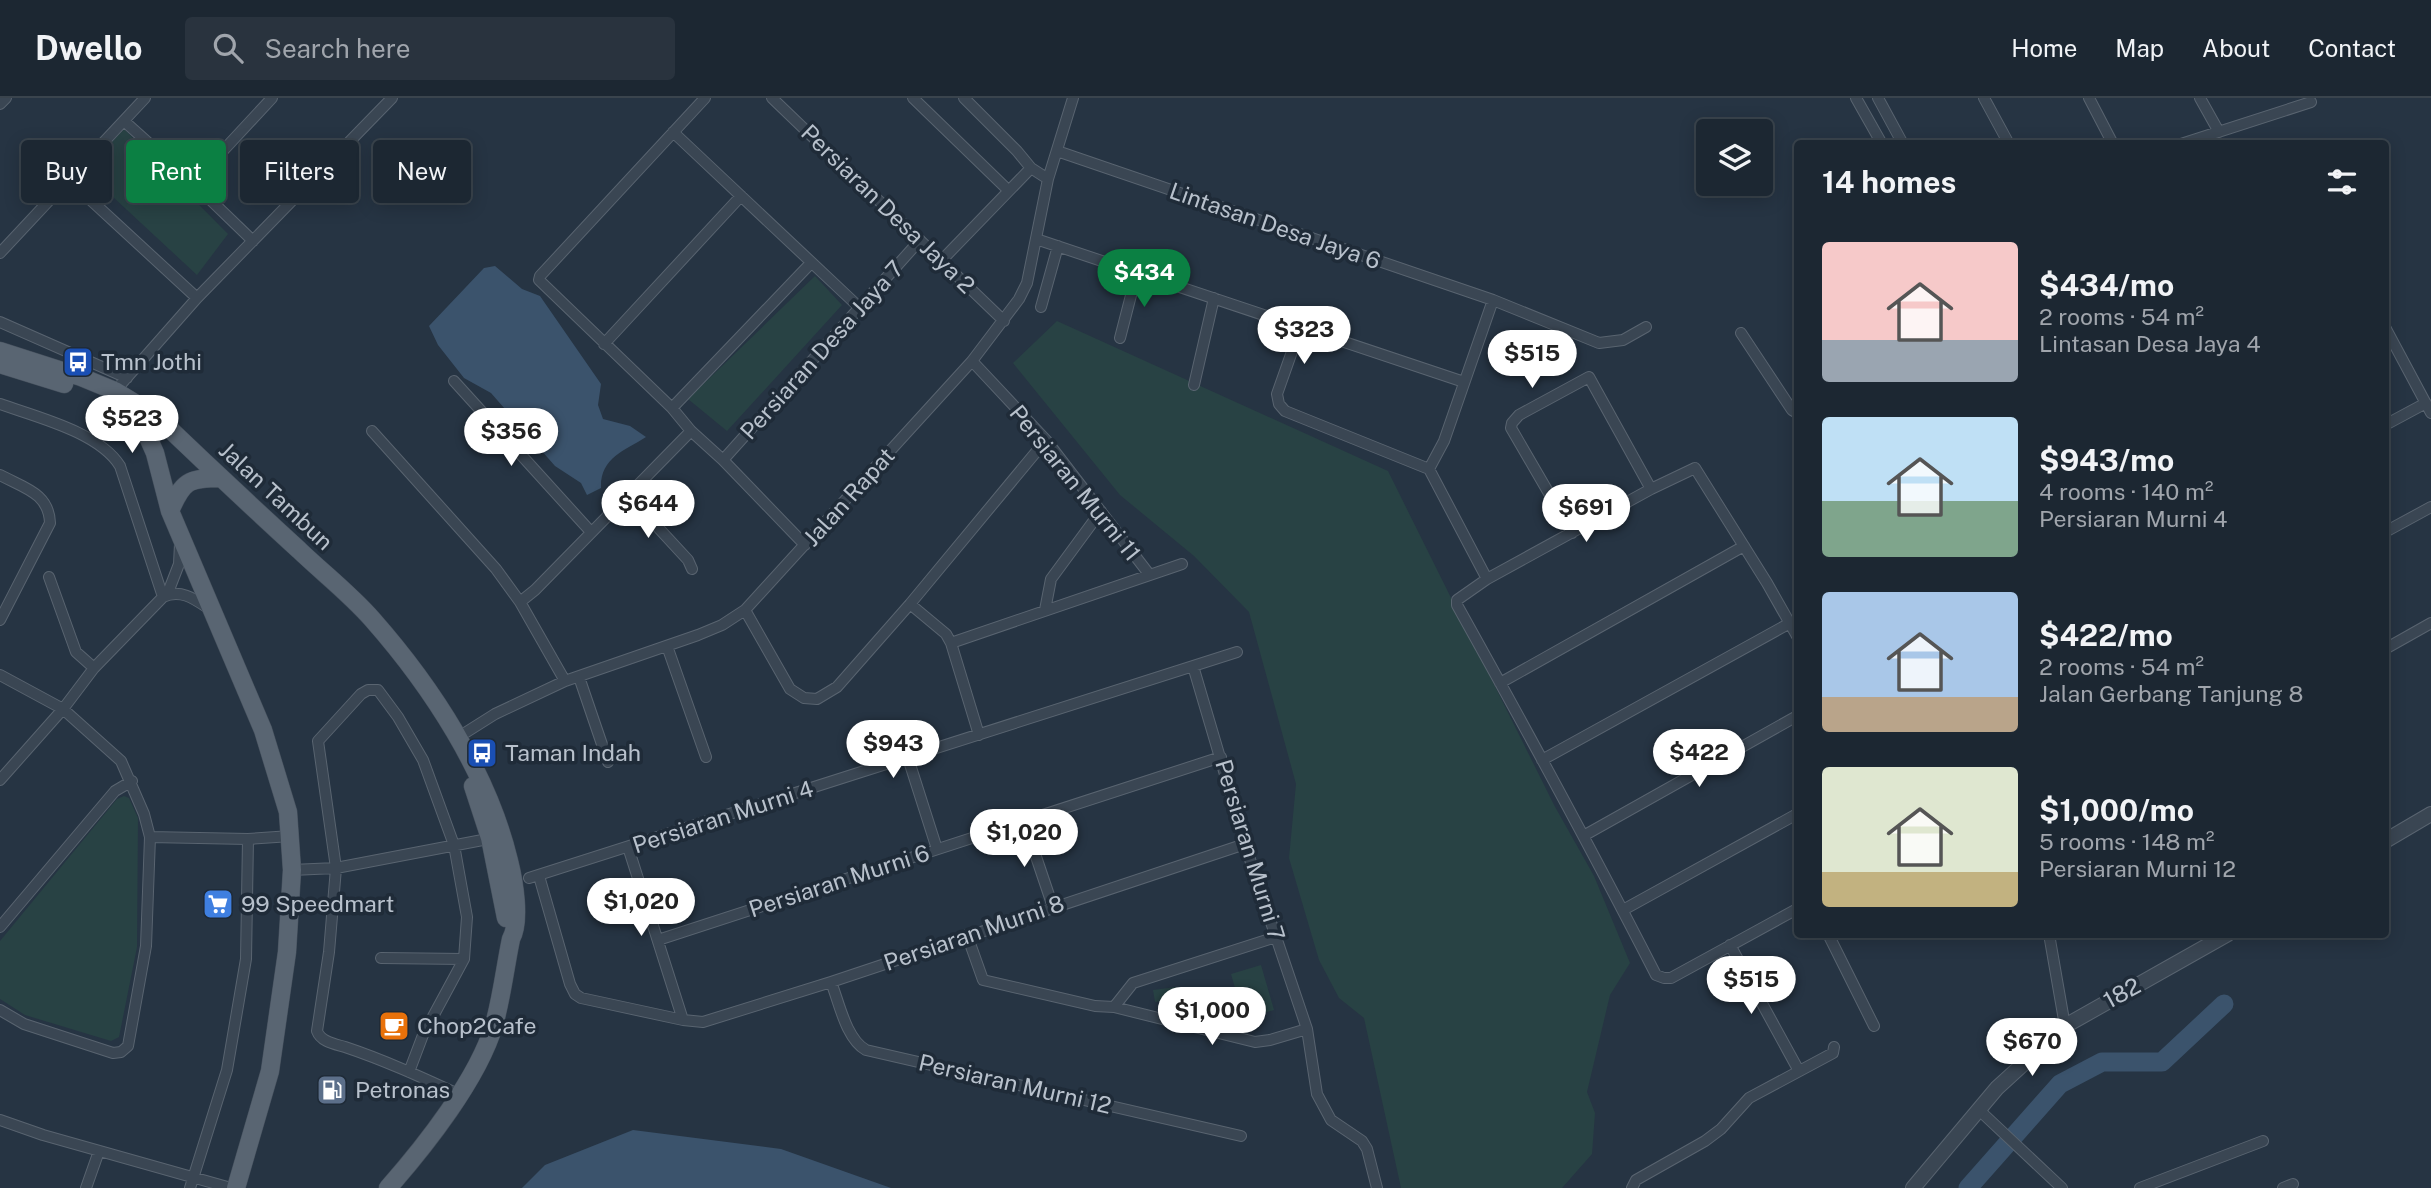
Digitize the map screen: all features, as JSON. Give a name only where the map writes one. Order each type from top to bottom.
[{"type":"main road","name":"Jalan Tambun","points":[[1,359],[121,384],[371,618],[414,671],[472,761],[485,787],[515,894],[513,933],[493,1027],[474,1069],[430,1139],[388,1188]]},
{"type":"main road","name":"Jalan Tambun","points":[[1,359],[91,392],[120,406],[136,420],[147,435],[155,453],[170,510],[263,730],[277,771],[288,812],[291,836],[292,870],[287,952],[270,1071],[233,1188]]},
{"type":"main road","points":[[170,510],[187,481],[221,478]]},
{"type":"main road","points":[[499,840],[519,875],[534,877]]},
{"type":"main road","points":[[513,933],[521,888],[534,877]]},
{"type":"street","points":[[0,104],[6,98]]},
{"type":"street","points":[[106,140],[145,98]]},
{"type":"street","points":[[226,147],[272,98]]},
{"type":"street","points":[[0,322],[121,384],[197,298],[392,98]]},
{"type":"street","points":[[705,98],[540,276],[540,283],[672,408],[805,545]]},
{"type":"street","name":"Persiaran Desa Jaya 2","points":[[772,98],[1004,321]]},
{"type":"street","points":[[913,98],[1008,190]]},
{"type":"street","points":[[964,98],[1017,150],[1031,168],[1048,179]]},
{"type":"street","name":"Jalan Rapat","points":[[460,743],[495,714],[565,681],[722,625],[745,610],[972,361],[1019,299],[1027,283],[1048,179],[1073,98]]},
{"type":"street","points":[[1856,98],[1880,140]]},
{"type":"street","points":[[1878,98],[1901,140]]},
{"type":"street","points":[[1984,98],[2008,140]]},
{"type":"street","points":[[2090,98],[2111,140]]},
{"type":"street","points":[[2200,98],[2219,132]]},
{"type":"street","points":[[2194,140],[2311,102]]},
{"type":"street","points":[[124,121],[145,140]]},
{"type":"street","points":[[673,132],[860,308]]},
{"type":"street","name":"Lintasan Desa Jaya 6","points":[[1056,151],[1493,300],[1599,342],[1623,340],[1646,327]]},
{"type":"street","points":[[942,260],[1031,168]]},
{"type":"street","points":[[604,344],[741,196]]},
{"type":"street","points":[[0,253],[47,203]]},
{"type":"street","points":[[94,203],[197,298]]},
{"type":"street","points":[[214,203],[253,241]]},
{"type":"street","points":[[1036,239],[1464,382]]},
{"type":"street","name":"Persiaran Desa Jaya 7","points":[[723,460],[920,240]]},
{"type":"street","points":[[1041,307],[1058,246]]},
{"type":"street","points":[[672,408],[811,262]]},
{"type":"street","points":[[1120,338],[1137,272]]},
{"type":"street","points":[[1194,385],[1214,298]]},
{"type":"street","points":[[1429,469],[1444,441],[1493,300]]},
{"type":"street","points":[[1301,326],[1277,394],[1279,404],[1285,411],[1429,469],[1487,579]]},
{"type":"street","points":[[1741,333],[1794,411]]},
{"type":"street","points":[[2389,335],[2428,408],[2389,423]]},
{"type":"street","name":"Persiaran Murni 11","points":[[972,361],[1046,440],[1149,574]]},
{"type":"street","points":[[1572,533],[1511,428],[1520,415],[1589,377],[1651,489]]},
{"type":"street","points":[[454,382],[591,533]]},
{"type":"street","points":[[0,404],[93,440],[114,456],[120,466],[165,596]]},
{"type":"street","points":[[520,602],[535,590],[691,430]]},
{"type":"street","points":[[372,431],[487,559],[520,602],[565,681]]},
{"type":"street","points":[[745,610],[790,689],[804,698],[817,699],[837,687],[910,604],[1046,440]]},
{"type":"street","points":[[1794,630],[1697,470],[1692,468],[1487,579],[1458,598],[1457,605],[1585,835],[1656,975],[1671,978],[1794,910]]},
{"type":"street","points":[[0,475],[41,497],[50,511],[50,523],[0,620]]},
{"type":"street","points":[[628,495],[688,560],[692,569]]},
{"type":"street","points":[[2389,530],[2431,507]]},
{"type":"street","points":[[1045,610],[1051,579],[1101,511]]},
{"type":"street","points":[[0,779],[63,709],[94,668],[165,596],[179,564],[181,533]]},
{"type":"street","points":[[1500,683],[1744,546]]},
{"type":"street","points":[[951,643],[1182,564]]},
{"type":"street","points":[[49,577],[76,652],[94,668]]},
{"type":"street","points":[[165,596],[186,595],[213,612]]},
{"type":"street","points":[[910,604],[946,634],[951,643],[979,735]]},
{"type":"street","points":[[1542,760],[1790,623]]},
{"type":"street","points":[[2389,647],[2431,623]]},
{"type":"street","points":[[667,646],[706,757]]},
{"type":"street","name":"Persiaran Murni 4","points":[[534,877],[1237,652]]},
{"type":"street","name":"Persiaran Murni 7","points":[[1193,666],[1245,844],[1307,1029],[1317,1094],[1326,1114],[1362,1141],[1367,1149],[1377,1188]]},
{"type":"street","points":[[0,675],[63,709],[121,761],[132,781],[150,837],[146,946],[128,1046],[121,1052],[113,1053],[24,1024],[0,1010]]},
{"type":"street","points":[[579,677],[608,762]]},
{"type":"street","points":[[409,1072],[423,1035],[464,959],[467,917],[454,845],[423,760],[398,717],[378,690],[368,690],[320,737],[318,747],[336,868],[329,952],[317,1031],[319,1037],[458,1094]]},
{"type":"street","points":[[1585,835],[1794,718]]},
{"type":"street","name":"Persiaran Murni 6","points":[[658,940],[1221,757]]},
{"type":"street","points":[[908,758],[937,849]]},
{"type":"street","points":[[0,928],[115,791],[132,781]]},
{"type":"street","points":[[2389,839],[2431,814]]},
{"type":"street","points":[[1623,910],[1794,816]]},
{"type":"street","points":[[1024,821],[1053,907]]},
{"type":"street","points":[[150,837],[248,839],[291,836]]},
{"type":"street","points":[[192,1183],[227,1070],[246,959],[248,839]]},
{"type":"street","points":[[292,870],[336,868],[454,845],[499,840]]},
{"type":"street","name":"Persiaran Murni 8","points":[[683,1020],[703,1022],[831,982],[1245,844]]},
{"type":"street","points":[[534,877],[575,994],[582,998],[683,1020],[628,847]]},
{"type":"street","points":[[967,935],[983,980],[1096,1006],[1114,1007],[1255,1042],[1307,1029]]},
{"type":"street","points":[[1114,1007],[1133,983],[1276,937]]},
{"type":"street","points":[[1830,938],[1874,1026]]},
{"type":"street","points":[[2050,938],[2065,1026]]},
{"type":"street","name":"182","points":[[1913,1188],[1997,1088],[2065,1026],[2221,938]]},
{"type":"street","points":[[1730,945],[1799,1071]]},
{"type":"street","points":[[381,958],[464,959]]},
{"type":"street","name":"Persiaran Murni 12","points":[[831,982],[848,1025],[859,1045],[866,1050],[1241,1136]]},
{"type":"street","points":[[1632,1188],[1636,1180],[1721,1129],[1749,1098],[1833,1053],[1834,1046]]},
{"type":"street","points":[[1978,1109],[2062,1188]]},
{"type":"street","points":[[0,1121],[192,1183],[233,1188]]},
{"type":"street","points":[[2140,1188],[2263,1141]]},
{"type":"street","points":[[86,1188],[99,1151]]},
{"type":"green space","points":[[124,129],[135,140],[126,140],[126,203],[197,203],[228,234],[197,275],[112,196],[112,142]]},
{"type":"green space","points":[[815,276],[842,305],[727,431],[688,399]]},
{"type":"green space","points":[[1057,321],[1388,471],[1554,805],[1594,876],[1630,963],[1610,995],[1587,1092],[1595,1113],[1592,1154],[1562,1188],[1401,1188],[1364,1018],[1339,998],[1319,960],[1289,858],[1296,784],[1249,612],[1194,556],[1120,495],[1013,363]]},
{"type":"green space","points":[[124,796],[129,798],[138,818],[137,947],[119,1037],[111,1041],[25,1015],[0,999],[0,941],[117,799]]},
{"type":"green space","points":[[1261,965],[1274,1010],[1244,1019],[1231,974]]},
{"type":"green space","points":[[1176,987],[1178,999],[1155,1002],[1153,990]]},
{"type":"water","points":[[495,266],[522,289],[540,296],[601,384],[598,405],[603,419],[630,426],[646,437],[615,456],[605,469],[601,488],[587,495],[581,483],[555,466],[491,393],[464,378],[438,345],[429,326],[484,268]]},
{"type":"water","points":[[633,1130],[781,1149],[891,1188],[522,1188],[545,1165]]},
{"type":"waterway","points":[[1968,1188],[2060,1084],[2102,1062],[2162,1062],[2224,1004]]},
{"type":"place","name":"Tmn Jothi","points":[[78,362]]},
{"type":"place","name":"Taman Indah","points":[[482,753]]},
{"type":"place","name":"99 Speedmart","points":[[218,904]]},
{"type":"place","name":"Chop2Cafe","points":[[394,1026]]},
{"type":"place","name":"Petronas","points":[[332,1090]]}]
